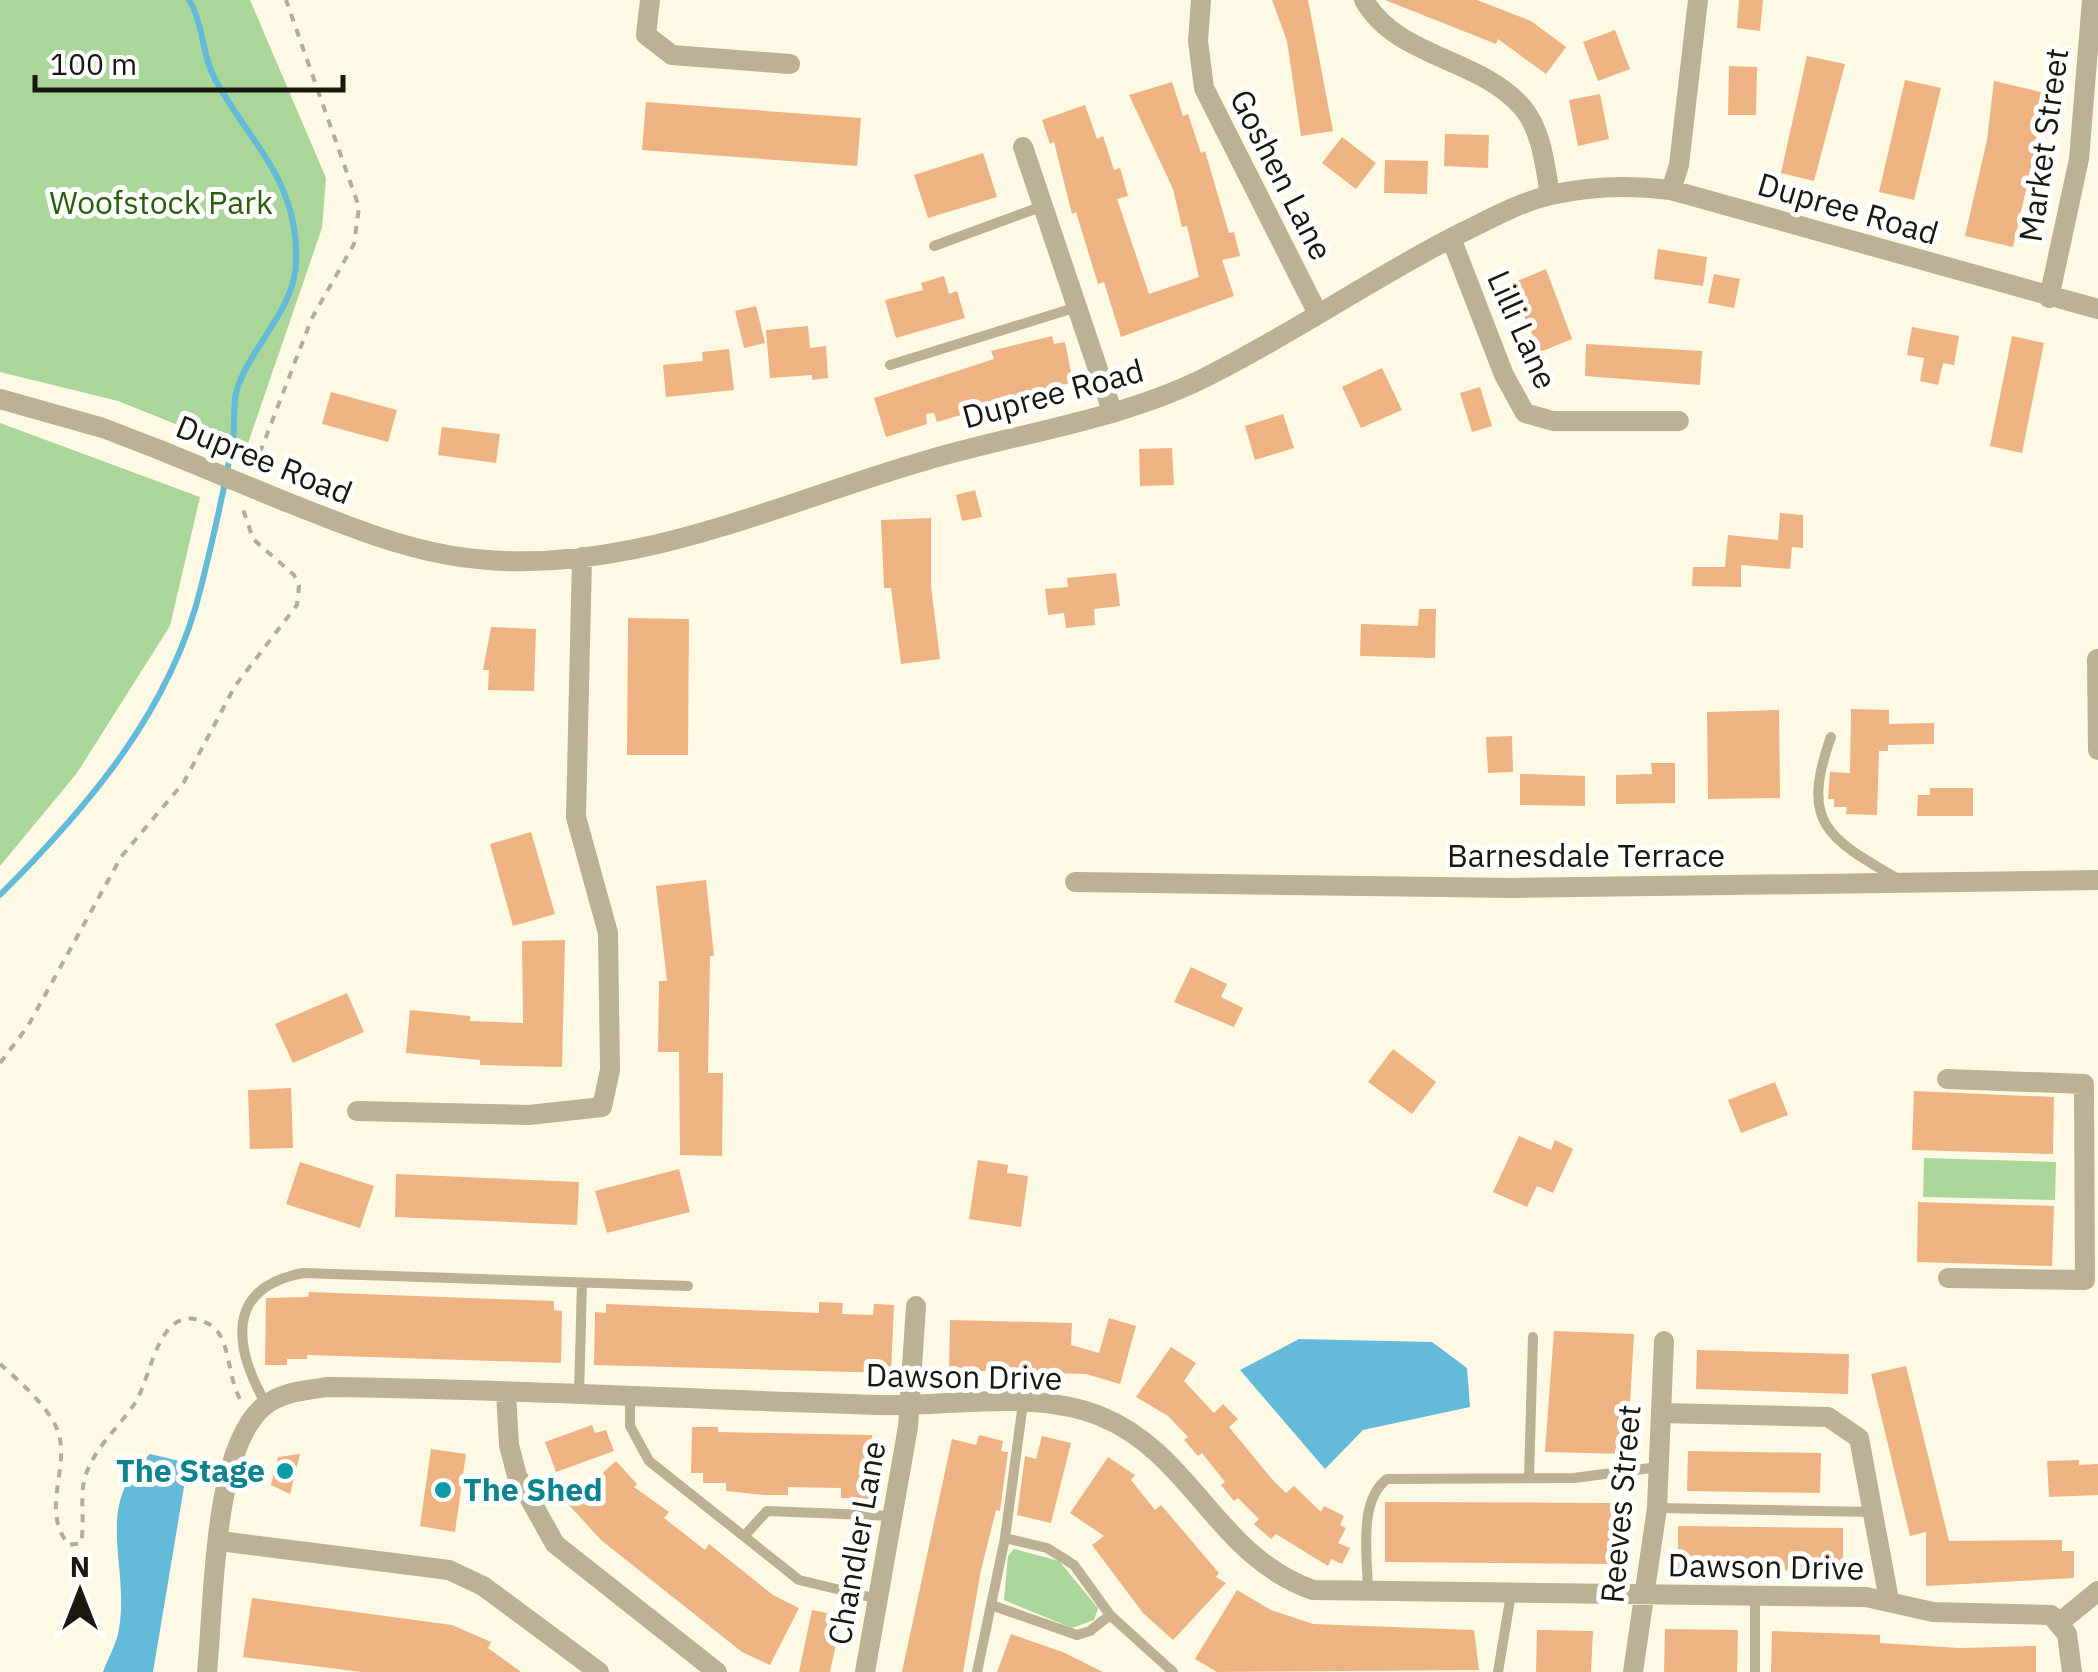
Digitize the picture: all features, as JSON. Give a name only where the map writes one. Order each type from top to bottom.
[{"type":"street","points":[[650,0],[646,35],[672,55],[790,64]]},
{"type":"street","name":"Goshen Lane","points":[[1201,0],[1198,41],[1204,88],[1318,314]]},
{"type":"street","points":[[1364,0],[1394,34],[1483,78],[1523,108],[1541,148],[1550,195]]},
{"type":"street","points":[[1671,190],[1679,165],[1698,0]]},
{"type":"street","name":"Market Street","points":[[2048,298],[2079,159],[2092,0]]},
{"type":"street","points":[[1023,146],[1112,411]]},
{"type":"street","name":"Dupree Road","points":[[0,399],[103,428],[394,542],[452,556],[538,562],[678,539],[900,467],[1112,411],[1208,377],[1451,238],[1550,195],[1636,186],[1671,190],[2098,309]]},
{"type":"street","name":"Lilli Lane","points":[[1451,238],[1504,376],[1525,413],[1553,421],[1680,421]]},
{"type":"street","points":[[357,1111],[529,1115],[602,1107],[610,1070],[608,933],[576,818],[582,557]]},
{"type":"street","points":[[2097,659],[2098,750]]},
{"type":"street","name":"Barnesdale Terrace","points":[[1076,882],[1480,888],[2098,880]]},
{"type":"street","points":[[1947,1079],[2091,1084],[2092,1280],[1948,1278]]},
{"type":"street","name":"Chandler Lane","points":[[864,1672],[894,1516],[910,1405],[916,1306]]},
{"type":"street","name":"Reeves Street","points":[[1633,1672],[1657,1508],[1664,1342]]},
{"type":"street","name":"Dawson Drive","points":[[256,1406],[300,1391],[328,1387],[910,1405],[1022,1403],[1095,1414],[1135,1433],[1169,1463],[1234,1541],[1263,1566],[1313,1590],[1368,1594],[1755,1595],[1889,1600],[1932,1612],[2038,1612],[2060,1622]]},
{"type":"street","points":[[506,1392],[510,1446],[517,1476],[555,1544],[716,1672]]},
{"type":"street","points":[[208,1672],[231,1459],[256,1406]]},
{"type":"street","points":[[1661,1412],[1828,1417],[1859,1438],[1876,1512],[1889,1600]]},
{"type":"street","points":[[220,1541],[450,1570],[483,1586],[599,1672]]},
{"type":"street","points":[[2072,1672],[2068,1634],[2060,1622],[2098,1591]]},
{"type":"lane","points":[[934,246],[1043,206]]},
{"type":"lane","points":[[890,365],[1077,307]]},
{"type":"lane","points":[[1831,737],[1820,767],[1819,815],[1838,841],[1904,883]]},
{"type":"lane","points":[[256,1406],[242,1345],[243,1314],[257,1292],[281,1277],[303,1273],[688,1286]]},
{"type":"lane","points":[[579,1395],[582,1283]]},
{"type":"lane","points":[[1529,1478],[1533,1337]]},
{"type":"lane","points":[[630,1396],[630,1426],[640,1451],[799,1580],[878,1599]]},
{"type":"lane","points":[[977,1672],[1005,1538],[1022,1403]]},
{"type":"lane","points":[[1368,1594],[1368,1510],[1378,1486],[1386,1479],[1574,1478],[1659,1467]]},
{"type":"lane","points":[[1657,1508],[1876,1512]]},
{"type":"lane","points":[[745,1535],[767,1511],[894,1516]]},
{"type":"lane","points":[[1005,1538],[1046,1548],[1074,1565],[1110,1615],[1173,1672]]},
{"type":"lane","points":[[1498,1672],[1510,1594]]},
{"type":"lane","points":[[1755,1595],[1755,1672]]},
{"type":"lane","points":[[991,1605],[1077,1635],[1090,1632],[1110,1615]]},
{"type":"path","points":[[252,476],[312,318],[354,244],[360,207],[286,0]]},
{"type":"path","points":[[0,1063],[28,1026],[121,856],[198,764],[235,686],[297,605],[299,586],[294,575],[252,539],[242,504]]},
{"type":"path","points":[[0,1364],[57,1428],[61,1450],[56,1510],[69,1545],[81,1543],[84,1480],[94,1458],[138,1398],[154,1348],[171,1328],[192,1319],[214,1327],[222,1342],[230,1380],[256,1406]]},
{"type":"green space","name":"Woofstock Park","points":[[0,0],[250,0],[326,178],[322,228],[245,452],[118,401],[0,372]]},
{"type":"green space","points":[[0,423],[200,497],[170,626],[77,773],[0,866]]},
{"type":"green space","points":[[1924,1158],[2056,1162],[2055,1200],[1923,1197]]},
{"type":"green space","points":[[1014,1549],[1059,1561],[1098,1608],[1094,1620],[1072,1628],[1004,1600],[1008,1556]]},
{"type":"water","points":[[1299,1339],[1432,1342],[1467,1368],[1470,1407],[1363,1430],[1325,1469],[1240,1370]]},
{"type":"water","points":[[150,1454],[188,1463],[153,1672],[103,1672],[119,1629],[117,1536],[122,1494],[132,1474]]},
{"type":"building","points":[[1272,0],[1308,0],[1333,131],[1301,136],[1287,41]]},
{"type":"building","points":[[1385,0],[1477,0],[1531,21],[1566,47],[1546,74],[1498,39],[1496,44]]},
{"type":"building","points":[[1739,0],[1763,0],[1760,31],[1737,28]]},
{"type":"building","points":[[1615,30],[1630,69],[1598,81],[1583,42]]},
{"type":"building","points":[[1807,56],[1845,64],[1814,181],[1781,173]]},
{"type":"building","points":[[1729,66],[1757,67],[1756,115],[1728,115]]},
{"type":"building","points":[[1905,80],[1941,88],[1914,200],[1879,192]]},
{"type":"building","points":[[1994,81],[2041,92],[2034,123],[2038,124],[2034,154],[2013,247],[1965,236],[1987,140]]},
{"type":"building","points":[[1172,82],[1183,116],[1188,114],[1201,153],[1205,151],[1229,233],[1234,232],[1240,256],[1222,260],[1234,296],[1121,337],[1104,282],[1098,284],[1076,212],[1072,214],[1054,142],[1050,144],[1042,120],[1085,105],[1097,139],[1103,136],[1114,170],[1120,168],[1128,196],[1117,199],[1149,294],[1199,277],[1173,189],[1129,95]]},
{"type":"building","points":[[1600,94],[1609,139],[1578,146],[1569,100]]},
{"type":"building","points":[[646,102],[861,118],[857,166],[642,150]]},
{"type":"building","points":[[1445,134],[1489,135],[1488,168],[1444,166]]},
{"type":"building","points":[[1342,137],[1376,163],[1356,189],[1322,163]]},
{"type":"building","points":[[983,153],[997,197],[928,218],[914,175]]},
{"type":"building","points":[[1385,160],[1428,161],[1427,194],[1384,193]]},
{"type":"building","points":[[1658,249],[1707,257],[1703,286],[1654,279]]},
{"type":"building","points":[[1546,269],[1572,339],[1540,352],[1510,284]]},
{"type":"building","points":[[1714,274],[1740,279],[1734,308],[1708,303]]},
{"type":"building","points":[[944,276],[949,294],[957,291],[965,318],[896,338],[885,300],[923,290],[921,283]]},
{"type":"building","points":[[756,306],[765,343],[744,348],[735,311]]},
{"type":"building","points":[[808,326],[810,348],[826,346],[828,378],[770,378],[766,330]]},
{"type":"building","points":[[1912,327],[1959,336],[1954,365],[1943,363],[1938,385],[1920,381],[1924,358],[1907,355]]},
{"type":"building","points":[[1052,336],[1054,344],[1065,342],[1073,382],[937,422],[934,413],[926,414],[927,424],[886,437],[874,398],[994,359],[991,351]]},
{"type":"building","points":[[2012,336],[2044,343],[2022,453],[1990,446]]},
{"type":"building","points":[[1586,344],[1702,351],[1700,385],[1585,376]]},
{"type":"building","points":[[729,349],[734,390],[666,397],[663,365],[703,361],[702,352]]},
{"type":"building","points":[[1382,368],[1402,410],[1361,428],[1342,387]]},
{"type":"building","points":[[1480,387],[1492,426],[1472,432],[1460,393]]},
{"type":"building","points":[[331,392],[397,410],[388,442],[322,424]]},
{"type":"building","points":[[1283,414],[1294,448],[1255,460],[1245,426]]},
{"type":"building","points":[[442,427],[500,434],[496,463],[438,455]]},
{"type":"building","points":[[1172,448],[1174,485],[1140,486],[1139,449]]},
{"type":"building","points":[[975,490],[982,517],[962,521],[956,495]]},
{"type":"building","points":[[1780,513],[1803,515],[1803,548],[1792,547],[1790,569],[1741,565],[1741,587],[1692,586],[1693,567],[1725,567],[1728,535],[1778,540]]},
{"type":"building","points":[[931,518],[931,586],[940,659],[901,664],[891,588],[884,588],[881,520]]},
{"type":"building","points":[[1116,573],[1120,606],[1094,609],[1095,625],[1066,628],[1064,613],[1048,615],[1045,589],[1068,587],[1067,578]]},
{"type":"building","points":[[1419,609],[1436,609],[1435,658],[1360,656],[1361,624],[1418,626]]},
{"type":"building","points":[[628,618],[689,619],[688,755],[627,755]]},
{"type":"building","points":[[491,627],[536,629],[534,691],[488,690],[489,670],[483,670]]},
{"type":"building","points":[[1851,709],[1889,710],[1889,724],[1934,723],[1934,744],[1888,745],[1888,751],[1879,751],[1877,815],[1846,814],[1847,807],[1834,807],[1834,799],[1828,799],[1830,772],[1850,773]]},
{"type":"building","points":[[1779,710],[1780,798],[1708,799],[1707,712]]},
{"type":"building","points":[[1512,736],[1513,772],[1488,773],[1486,737]]},
{"type":"building","points":[[1651,763],[1675,763],[1675,803],[1616,804],[1616,775],[1652,774]]},
{"type":"building","points":[[1520,774],[1585,776],[1585,806],[1520,805]]},
{"type":"building","points":[[1930,788],[1973,788],[1973,816],[1917,816],[1918,795],[1930,795]]},
{"type":"building","points":[[531,832],[555,914],[513,926],[490,844]]},
{"type":"building","points":[[706,880],[714,956],[710,956],[708,1073],[723,1073],[722,1156],[680,1155],[679,1052],[658,1052],[659,981],[667,981],[656,886]]},
{"type":"building","points":[[565,940],[562,1067],[480,1065],[480,1060],[406,1053],[410,1010],[470,1016],[470,1021],[523,1023],[522,941]]},
{"type":"building","points":[[1191,967],[1227,984],[1221,997],[1243,1008],[1234,1027],[1174,1002]]},
{"type":"building","points":[[347,993],[364,1032],[293,1063],[275,1024]]},
{"type":"building","points":[[1393,1049],[1436,1082],[1412,1114],[1368,1082]]},
{"type":"building","points":[[1775,1082],[1788,1115],[1741,1133],[1728,1100]]},
{"type":"building","points":[[291,1088],[293,1148],[250,1149],[248,1090]]},
{"type":"building","points":[[1914,1091],[2054,1097],[2053,1154],[1912,1150]]},
{"type":"building","points":[[1519,1136],[1551,1150],[1555,1140],[1573,1149],[1553,1193],[1537,1186],[1527,1207],[1493,1192]]},
{"type":"building","points":[[978,1160],[1008,1165],[1007,1173],[1028,1176],[1021,1227],[969,1219]]},
{"type":"building","points":[[300,1162],[374,1186],[360,1228],[286,1204]]},
{"type":"building","points":[[679,1169],[690,1212],[607,1233],[595,1191]]},
{"type":"building","points":[[396,1174],[579,1182],[577,1225],[395,1217]]},
{"type":"building","points":[[1918,1202],[2054,1206],[2052,1266],[1917,1262]]},
{"type":"building","points":[[309,1292],[554,1301],[554,1310],[562,1311],[561,1363],[307,1355],[307,1359],[287,1359],[287,1365],[265,1365],[266,1298],[308,1297]]},
{"type":"building","points":[[819,1302],[843,1303],[842,1314],[873,1315],[874,1304],[894,1305],[891,1373],[594,1365],[595,1312],[606,1313],[606,1304],[819,1313]]},
{"type":"building","points":[[1109,1318],[1136,1326],[1120,1384],[1086,1374],[949,1370],[950,1320],[1072,1323],[1071,1345],[1099,1353]]},
{"type":"building","points":[[1554,1331],[1634,1334],[1627,1454],[1545,1452]]},
{"type":"building","points":[[1171,1347],[1196,1363],[1184,1381],[1214,1413],[1223,1404],[1238,1419],[1229,1427],[1286,1493],[1294,1486],[1321,1512],[1324,1506],[1344,1516],[1340,1525],[1346,1528],[1338,1543],[1350,1548],[1342,1564],[1331,1559],[1328,1566],[1276,1534],[1271,1539],[1254,1524],[1259,1519],[1238,1498],[1234,1501],[1221,1485],[1225,1482],[1202,1453],[1198,1456],[1184,1440],[1188,1437],[1168,1416],[1136,1397]]},
{"type":"building","points":[[1697,1350],[1849,1354],[1848,1394],[1696,1389]]},
{"type":"building","points":[[1906,1366],[1949,1541],[2062,1540],[2062,1551],[2074,1551],[2074,1578],[1926,1586],[1926,1532],[1910,1536],[1871,1374]]},
{"type":"building","points":[[592,1425],[595,1433],[606,1430],[614,1451],[556,1472],[545,1442]]},
{"type":"building","points":[[692,1427],[718,1427],[718,1432],[872,1435],[870,1499],[841,1498],[841,1488],[788,1487],[788,1495],[764,1495],[726,1491],[726,1483],[703,1483],[703,1473],[691,1473]]},
{"type":"building","points":[[979,1435],[1003,1441],[1001,1451],[1008,1452],[1000,1511],[996,1510],[981,1570],[963,1672],[902,1672],[952,1439],[976,1445]]},
{"type":"building","points":[[1042,1436],[1071,1443],[1051,1523],[1017,1515],[1025,1456],[1036,1459]]},
{"type":"building","name":"The Shed","points":[[431,1449],[466,1454],[455,1532],[420,1526]]},
{"type":"building","points":[[1688,1451],[1821,1453],[1820,1493],[1687,1491]]},
{"type":"building","name":"The Stage","points":[[300,1454],[290,1494],[271,1485],[278,1457]]},
{"type":"building","points":[[1108,1457],[1135,1475],[1131,1480],[1155,1510],[1161,1505],[1219,1573],[1216,1577],[1226,1583],[1173,1640],[1143,1613],[1092,1545],[1104,1536],[1070,1513]]},
{"type":"building","points":[[2079,1460],[2079,1465],[2098,1464],[2098,1495],[2049,1497],[2047,1461]]},
{"type":"building","points":[[616,1461],[637,1484],[634,1487],[669,1512],[664,1518],[705,1550],[709,1544],[773,1595],[799,1608],[770,1665],[742,1652],[601,1540],[568,1504]]},
{"type":"building","points":[[1385,1502],[1612,1503],[1610,1564],[1385,1562]]},
{"type":"building","points":[[1678,1526],[1843,1528],[1843,1571],[1678,1569]]},
{"type":"building","points":[[1237,1590],[1271,1610],[1313,1624],[1474,1630],[1479,1670],[1217,1672],[1195,1659]]},
{"type":"building","points":[[252,1598],[452,1625],[491,1642],[488,1648],[521,1672],[362,1672],[243,1657]]},
{"type":"building","points":[[812,1610],[842,1616],[830,1672],[799,1672]]},
{"type":"building","points":[[1665,1629],[1738,1630],[1737,1672],[1664,1672]]},
{"type":"building","points":[[1537,1630],[1593,1631],[1591,1672],[1536,1672]]},
{"type":"building","points":[[1772,1631],[1880,1635],[1880,1643],[1959,1648],[2036,1646],[2036,1672],[1771,1672]]},
{"type":"building","points":[[1011,1634],[1065,1653],[1103,1672],[997,1672]]},
{"type":"waterway","points":[[0,895],[94,792],[122,755],[169,675],[187,632],[210,550],[233,438],[236,393],[294,280],[295,233],[290,208],[270,164],[215,79],[189,0]]},
{"type":"place","name":"The Stage","points":[[285,1471]]},
{"type":"place","name":"The Shed","points":[[443,1490]]}]
